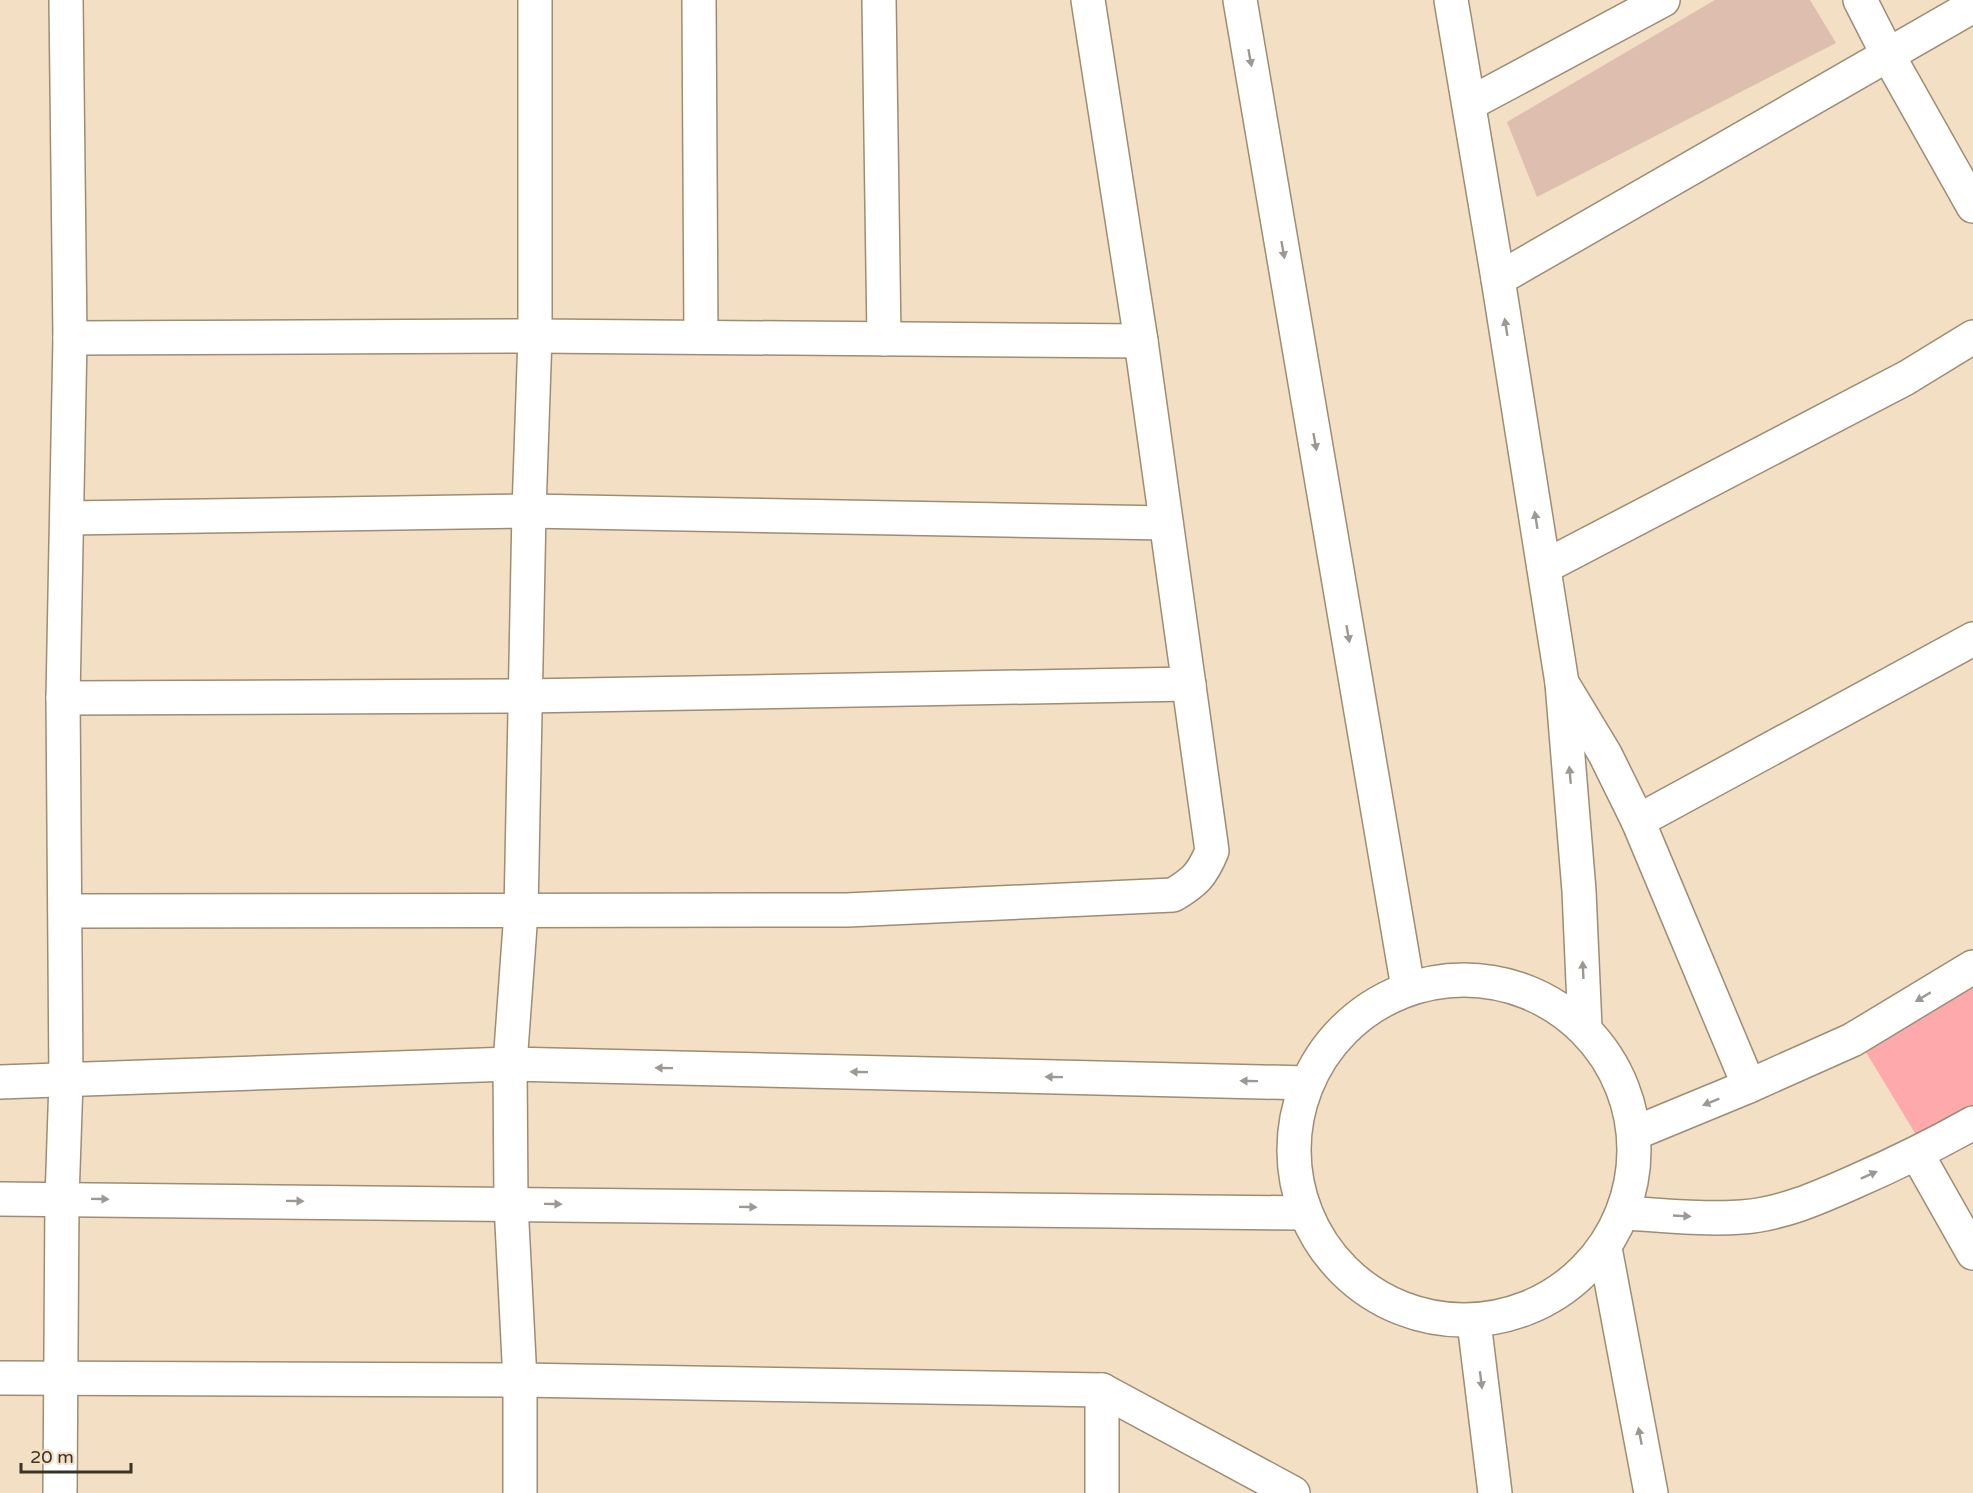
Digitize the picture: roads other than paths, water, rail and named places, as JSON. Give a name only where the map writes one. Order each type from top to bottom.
[{"type":"street","points":[[60,1493],[62,1199],[66,1081],[63,698],[70,338],[66,0]]},
{"type":"street","points":[[520,1493],[520,1380],[511,1204],[510,1064],[521,912],[529,511],[536,336],[536,0]]},
{"type":"street","points":[[699,0],[701,337]]},
{"type":"street","points":[[879,0],[884,339]]},
{"type":"street","points":[[65,911],[847,910],[1173,895],[1194,883],[1205,870],[1212,851],[1141,341],[1088,0]]},
{"type":"street","points":[[1240,0],[1408,988]]},
{"type":"street","points":[[1451,0],[1562,683],[1579,891],[1585,1028]]},
{"type":"street","points":[[1469,104],[1663,0]]},
{"type":"street","points":[[1860,0],[1888,55],[1973,206]]},
{"type":"street","points":[[1498,279],[1973,6]]},
{"type":"street","points":[[70,338],[536,336],[1141,341]]},
{"type":"street","points":[[1544,567],[1906,378],[1973,337]]},
{"type":"street","points":[[67,518],[529,511],[1166,523]]},
{"type":"street","points":[[1638,821],[1973,639]]},
{"type":"street","points":[[1562,683],[1605,754],[1638,821],[1749,1086]]},
{"type":"street","points":[[63,698],[526,696],[1189,684]]},
{"type":"street","points":[[1635,1133],[1852,1040],[1973,967]]},
{"type":"street","points":[[1471,978],[1533,992],[1585,1028],[1619,1076],[1635,1133],[1634,1174],[1623,1213],[1605,1248],[1569,1286],[1524,1311],[1474,1322],[1431,1318],[1391,1305],[1355,1282],[1326,1251],[1305,1213],[1293,1148],[1307,1083],[1324,1051],[1348,1024],[1376,1003],[1408,988],[1471,978]]},
{"type":"street","points":[[0,1082],[510,1064],[1307,1083]]},
{"type":"street","points":[[1623,1213],[1707,1218],[1743,1217],[1780,1211],[1813,1200],[1917,1154],[1973,1123]]},
{"type":"street","points":[[1917,1154],[1973,1253]]},
{"type":"street","points":[[0,1199],[1305,1213]]},
{"type":"street","points":[[1605,1248],[1651,1493]]},
{"type":"street","points":[[1474,1322],[1495,1493]]},
{"type":"street","points":[[0,1378],[520,1380],[1102,1390],[1293,1493]]},
{"type":"street","points":[[1102,1390],[1102,1493]]}]
